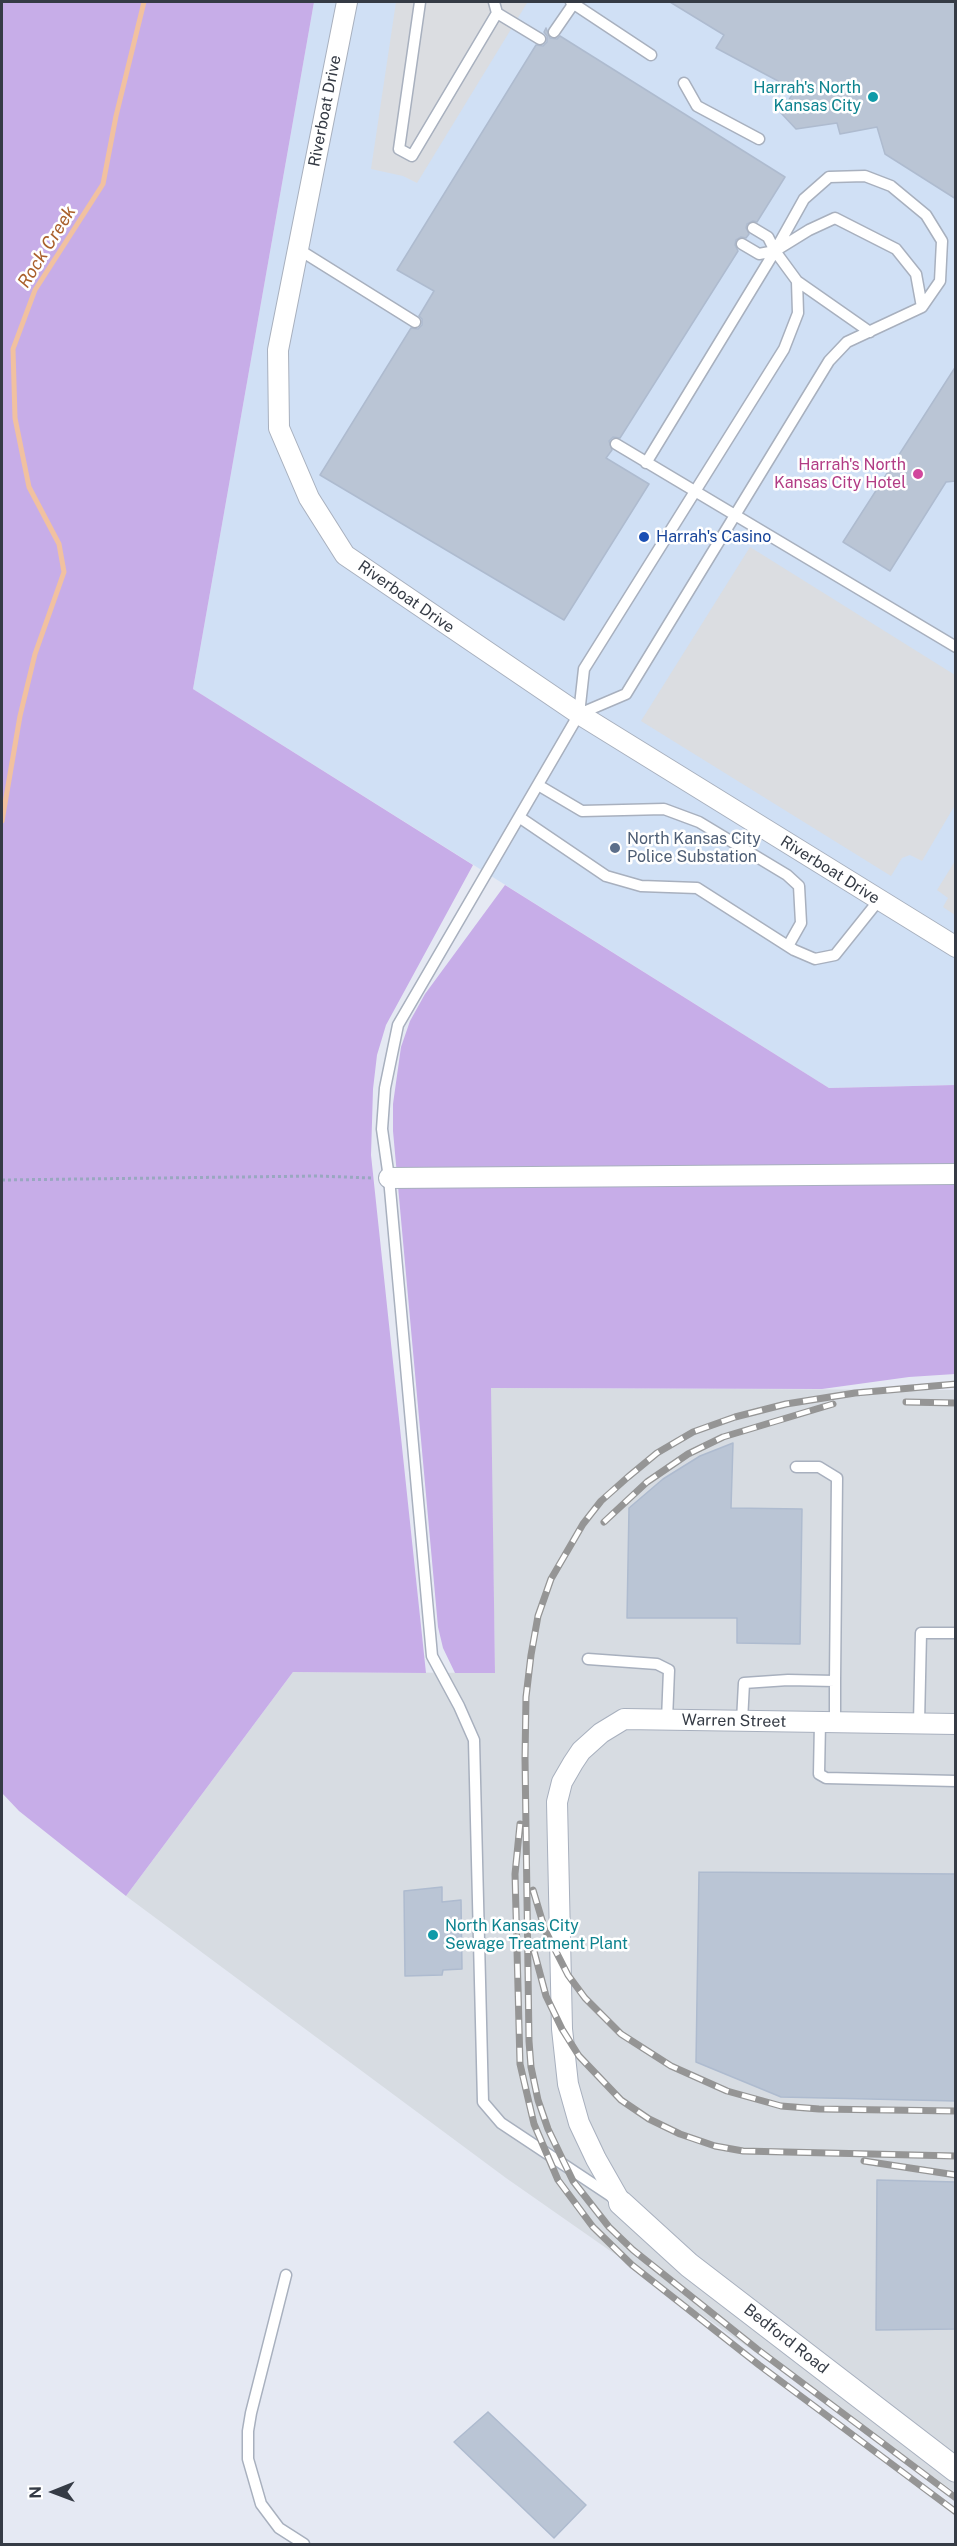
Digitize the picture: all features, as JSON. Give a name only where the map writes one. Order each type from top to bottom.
[{"type":"street","name":"Riverboat Drive","points":[[347,2],[278,350],[279,428],[309,498],[345,555],[579,714],[956,947]]},
{"type":"street","points":[[389,1178],[956,1174]]},
{"type":"street","name":"Warren Street","points":[[621,2203],[596,2160],[579,2122],[568,2084],[562,2029],[557,1802],[562,1782],[581,1751],[601,1733],[624,1719],[956,1724]]},
{"type":"street","name":"Bedford Road","points":[[621,2203],[688,2265],[956,2470]]},
{"type":"lane","points":[[420,2],[399,149],[412,156],[497,13]]},
{"type":"lane","points":[[494,2],[497,13],[540,39]]},
{"type":"lane","points":[[554,32],[572,2],[651,55]]},
{"type":"lane","points":[[684,83],[697,106],[759,139]]},
{"type":"lane","points":[[579,714],[626,694],[829,361],[847,342],[922,307],[940,281],[942,241],[926,215],[891,186],[865,176],[829,177],[804,199],[775,251],[646,463]]},
{"type":"lane","points":[[742,244],[759,254],[775,251],[808,230],[835,218],[896,249],[916,274],[922,307]]},
{"type":"lane","points":[[753,228],[768,237],[775,251],[797,281],[870,332]]},
{"type":"lane","points":[[298,249],[415,322]]},
{"type":"lane","points":[[621,2203],[501,2123],[483,2102],[474,1740],[432,1656],[389,1178],[381,1129],[385,1088],[398,1025],[579,714],[584,669],[784,349],[798,313],[797,281]]},
{"type":"lane","points":[[616,444],[956,647]]},
{"type":"lane","points":[[538,785],[582,811],[664,809],[699,822],[787,875],[799,886],[801,922],[788,946]]},
{"type":"lane","points":[[519,817],[606,876],[641,886],[697,888],[788,946],[815,959],[835,955],[879,900]]},
{"type":"lane","points":[[796,1467],[819,1467],[837,1478],[835,1681],[819,1774],[826,1778],[956,1782]]},
{"type":"lane","points":[[919,1723],[921,1633],[956,1633]]},
{"type":"lane","points":[[588,1659],[657,1664],[669,1670],[667,1720]]},
{"type":"lane","points":[[742,1721],[744,1683],[788,1680],[835,1681]]},
{"type":"lane","points":[[286,2275],[251,2413],[248,2431],[248,2459],[261,2504],[279,2528],[304,2544]]},
{"type":"path","points":[[2,1180],[317,1176],[389,1178]]},
{"type":"shaded area","points":[[2,2],[314,2],[193,689],[473,865],[386,1025],[377,1055],[373,1089],[371,1155],[426,1673],[293,1672],[126,1896],[19,1811],[2,1793]]},
{"type":"shaded area","points":[[314,2],[955,2],[955,1085],[829,1088],[193,689]]},
{"type":"shaded area","points":[[396,2],[527,3],[417,183],[403,176],[371,169]]},
{"type":"shaded area","points":[[750,547],[955,675],[955,805],[922,861],[910,855],[902,858],[891,876],[641,721]]},
{"type":"shaded area","points":[[955,861],[955,915],[943,907],[948,898],[937,890]]},
{"type":"shaded area","points":[[505,885],[829,1088],[955,1085],[955,1374],[909,1377],[822,1389],[491,1388],[495,1673],[455,1673],[443,1648],[438,1627],[393,1131],[393,1104],[401,1047],[410,1021],[425,994]]},
{"type":"shaded area","points":[[490,1388],[955,1390],[955,2492],[506,2178],[126,1896],[293,1672],[495,1673]]},
{"type":"building","name":"Harrah's North Kansas City","points":[[670,2],[956,2],[956,199],[885,154],[877,127],[840,134],[837,123],[796,129],[781,113],[795,90],[716,48],[724,35]]},
{"type":"building","points":[[546,28],[550,38],[557,39],[560,36],[785,177],[757,222],[747,224],[749,234],[746,238],[741,237],[736,240],[735,245],[738,251],[620,438],[613,437],[609,441],[612,450],[606,458],[649,484],[564,620],[320,475],[411,328],[418,329],[422,325],[422,319],[419,316],[434,291],[397,270],[536,45],[543,46],[547,42],[544,32]]},
{"type":"building","name":"Harrah's North Kansas City Hotel","points":[[956,366],[956,481],[946,482],[890,571],[843,542]]},
{"type":"building","points":[[733,1443],[731,1508],[802,1509],[800,1644],[737,1643],[737,1618],[627,1618],[629,1508],[663,1479],[700,1456]]},
{"type":"building","points":[[699,1872],[956,1874],[956,2101],[781,2097],[696,2062]]},
{"type":"building","name":"North Kansas City Sewage Treatment Plant","points":[[442,1887],[442,1902],[461,1900],[462,1969],[443,1970],[442,1975],[405,1976],[404,1891]]},
{"type":"building","points":[[877,2180],[956,2182],[956,2329],[876,2330]]},
{"type":"building","points":[[488,2412],[586,2505],[554,2538],[454,2442]]},
{"type":"waterway","name":"Rock Creek","points":[[2,821],[20,716],[35,654],[64,572],[59,544],[29,487],[15,418],[13,349],[35,290],[103,184],[116,116],[144,2]]},
{"type":"railway","points":[[956,1384],[855,1393],[786,1404],[735,1417],[693,1432],[657,1453],[628,1477],[601,1501],[583,1524],[551,1579],[538,1616],[531,1655],[526,1697],[525,1758],[531,2067],[538,2100],[548,2129],[573,2181],[609,2227],[633,2250],[757,2349],[956,2498]]},
{"type":"railway","points":[[906,1402],[956,1403]]},
{"type":"railway","points":[[604,1522],[647,1482],[688,1454],[723,1437],[833,1404]]},
{"type":"railway","points":[[520,1824],[515,1874],[520,2064],[534,2124],[558,2180],[593,2227],[632,2265],[759,2365],[956,2512]]},
{"type":"railway","points":[[533,1890],[545,1930],[568,1975],[585,1998],[621,2034],[671,2066],[727,2091],[781,2106],[819,2109],[956,2111]]},
{"type":"railway","points":[[534,1951],[546,1996],[562,2029],[579,2056],[621,2100],[649,2119],[680,2134],[715,2146],[743,2151],[956,2156]]},
{"type":"railway","points":[[864,2161],[956,2175]]},
{"type":"place","name":"Harrah's North Kansas City","points":[[873,97]]},
{"type":"place","name":"Harrah's North Kansas City Hotel","points":[[918,474]]},
{"type":"place","name":"Harrah's Casino","points":[[644,537]]},
{"type":"place","name":"North Kansas City Police Substation","points":[[615,848]]},
{"type":"place","name":"North Kansas City Sewage Treatment Plant","points":[[433,1935]]}]
